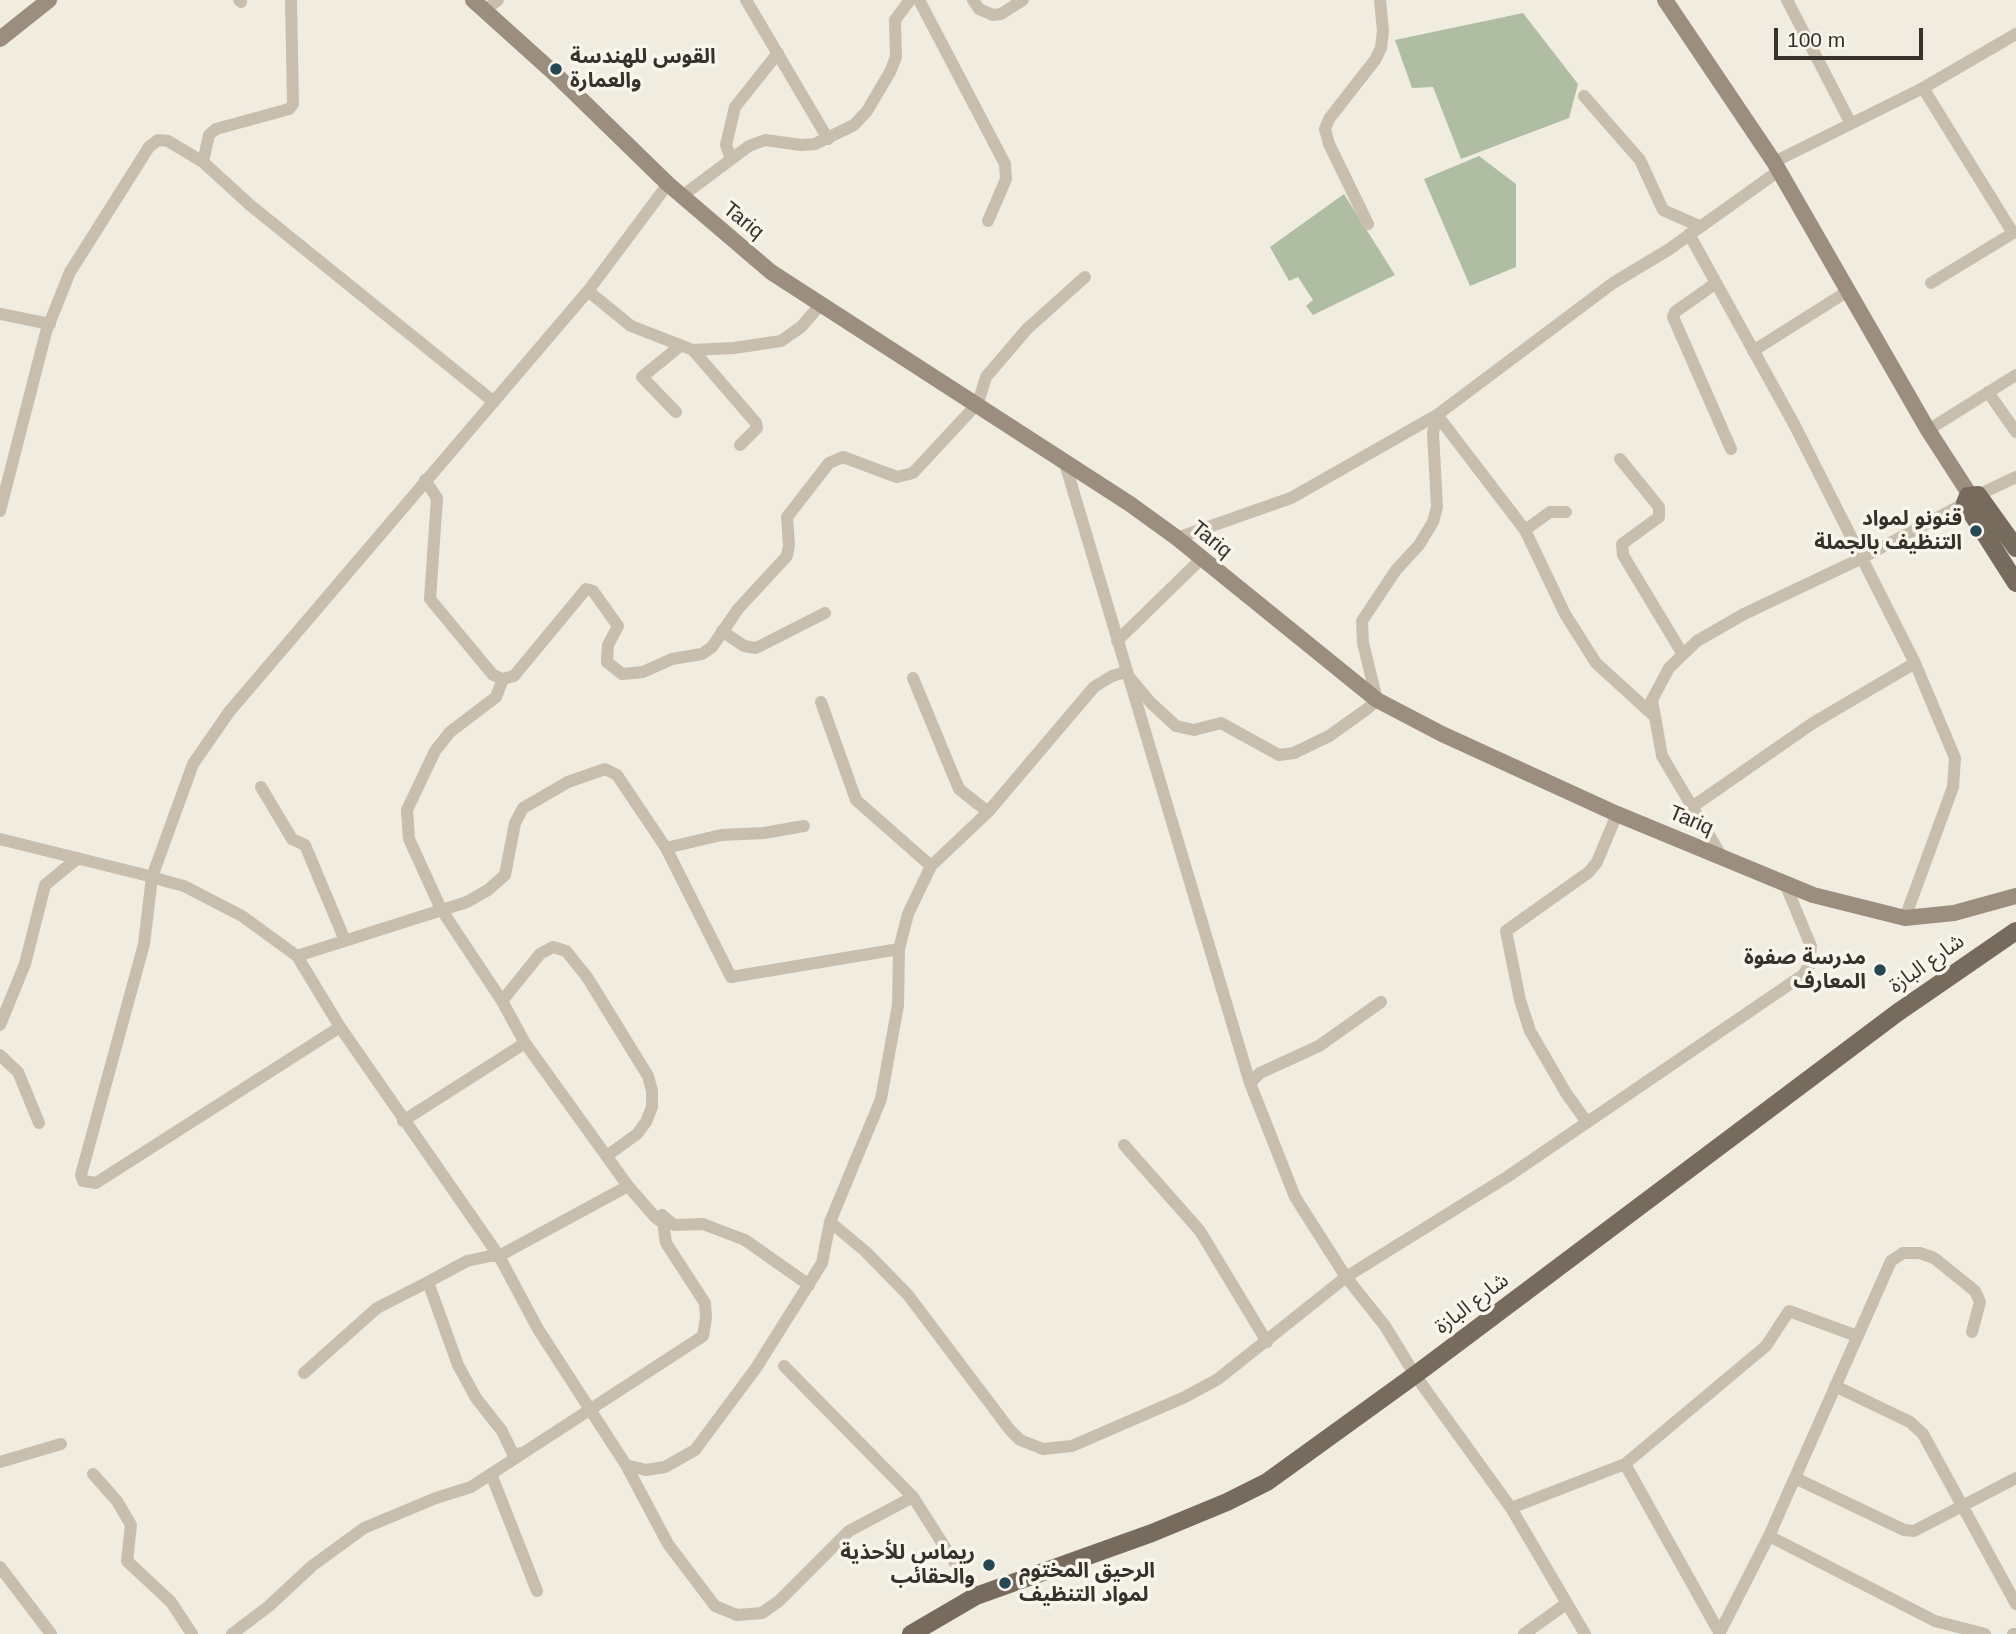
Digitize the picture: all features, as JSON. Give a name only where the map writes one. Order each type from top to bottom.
[{"type":"main road","points":[[0,39],[49,0]]},
{"type":"main road","points":[[1665,0],[1777,166],[1928,430],[1971,498],[2016,583]]},
{"type":"main road","name":"Tariq","points":[[486,3],[668,184],[771,272],[978,403],[1177,538],[1377,700],[1442,734],[1617,814],[1786,886],[1837,903],[1905,918],[1954,913],[2016,896]]},
{"type":"main road","points":[[1971,498],[2016,548]]},
{"type":"main road","name":"شارع البازة","points":[[911,1634],[976,1596],[1227,1502],[1267,1482],[1415,1375],[1897,1013],[2016,931]]},
{"type":"street","points":[[203,162],[209,135],[216,129],[289,109],[293,104],[291,0]]},
{"type":"street","points":[[746,0],[828,139]]},
{"type":"street","points":[[682,196],[749,146],[765,140],[802,145],[828,139],[854,125],[881,90],[896,58],[895,20],[910,0]]},
{"type":"street","points":[[919,0],[1005,164],[1006,179],[988,221]]},
{"type":"street","points":[[973,0],[979,9],[993,15],[1001,14],[1023,0]]},
{"type":"street","points":[[1368,224],[1329,144],[1325,129],[1329,119],[1375,60],[1381,48],[1383,31],[1380,0]]},
{"type":"street","points":[[1787,0],[1850,122]]},
{"type":"street","points":[[1177,538],[1291,498],[1437,415],[1613,284],[1694,230],[1777,166],[1850,122],[1923,88],[2016,34]]},
{"type":"street","points":[[731,158],[726,145],[735,107],[778,53]]},
{"type":"street","points":[[1923,88],[2015,235],[1931,283]]},
{"type":"street","points":[[1584,96],[1640,160],[1663,210],[1694,230],[1716,283],[1794,424],[1915,663],[1955,758],[1953,787],[1905,918]]},
{"type":"street","points":[[0,511],[50,324],[70,272],[149,147],[158,140],[168,141],[203,162],[250,205],[494,402]]},
{"type":"street","points":[[340,1027],[96,1183],[83,1181],[81,1175],[144,944],[152,877],[184,782],[223,721],[588,291],[668,184]]},
{"type":"street","points":[[662,1215],[660,1221],[628,1186],[525,1043],[502,1001],[440,909],[410,839],[407,810],[435,751],[450,732],[496,697],[503,679],[518,672],[586,589],[593,591],[617,621],[618,626],[608,645],[606,657],[611,666],[622,674],[643,672],[684,654],[702,654],[712,647],[722,631],[787,556],[787,517],[829,463],[843,457],[897,477],[908,476],[924,463],[978,403],[986,377],[1027,329],[1085,277]]},
{"type":"street","points":[[1716,283],[1675,312],[1673,317],[1731,449]]},
{"type":"street","points":[[1753,351],[1848,290]]},
{"type":"street","points":[[588,291],[631,326],[687,348],[734,348],[781,341],[801,327],[820,305]]},
{"type":"street","points":[[0,314],[50,324]]},
{"type":"street","points":[[676,412],[642,377],[687,348]]},
{"type":"street","points":[[687,348],[756,423],[757,428],[740,445]]},
{"type":"street","points":[[1928,430],[2016,375]]},
{"type":"street","points":[[1988,392],[2016,432]]},
{"type":"street","points":[[1437,415],[1525,530],[1565,614],[1596,663],[1652,714]]},
{"type":"street","points":[[1125,672],[1176,726],[1194,730],[1221,723],[1279,755],[1294,753],[1329,736],[1377,700],[1363,643],[1363,621],[1396,570],[1419,545],[1433,522],[1437,507],[1433,433],[1437,415]]},
{"type":"street","points":[[1620,459],[1659,507],[1659,517],[1622,544],[1623,555],[1682,653]]},
{"type":"street","points":[[1064,460],[1125,672],[1250,1083],[1295,1197],[1346,1277],[1408,1359],[1415,1375],[1511,1508],[1585,1634]]},
{"type":"street","points":[[1722,857],[1661,756],[1652,714],[1652,700],[1659,683],[1682,653],[1744,614],[1860,559],[1971,498],[2016,477]]},
{"type":"street","points":[[425,480],[437,498],[430,599],[494,675],[503,679]]},
{"type":"street","points":[[1525,530],[1550,512],[1566,512]]},
{"type":"street","points":[[1116,641],[1201,559]]},
{"type":"street","points":[[722,631],[744,646],[756,648],[825,613]]},
{"type":"street","points":[[1692,807],[1813,723],[1915,663]]},
{"type":"street","points":[[626,1465],[646,1470],[665,1467],[695,1450],[728,1408],[822,1263],[830,1222],[881,1099],[898,1005],[899,949],[908,914],[931,866],[988,812],[1094,687],[1103,680],[1125,672]]},
{"type":"street","points":[[913,678],[959,789],[988,812]]},
{"type":"street","points":[[821,702],[856,800],[931,866]]},
{"type":"street","points":[[297,956],[344,938],[467,902],[499,883],[508,868],[517,815],[529,802],[599,769],[611,770],[617,775],[666,848],[731,978],[899,949]]},
{"type":"street","points":[[261,787],[292,839],[305,845],[344,938]]},
{"type":"street","points":[[1586,1121],[1566,1093],[1530,1031],[1520,1000],[1506,931],[1589,872],[1598,862],[1617,814]]},
{"type":"street","points":[[666,848],[721,835],[764,833],[804,825]]},
{"type":"street","points":[[0,839],[184,886],[242,916],[297,956],[340,1027],[403,1121],[499,1256],[538,1329],[626,1465],[668,1545],[715,1606],[737,1615],[762,1613],[779,1601],[849,1531],[913,1497]]},
{"type":"street","points":[[0,1025],[25,964],[45,885],[78,858]]},
{"type":"street","points":[[830,1222],[865,1251],[908,1295],[1020,1440],[1043,1449],[1072,1446],[1185,1397],[1218,1379],[1346,1277],[1507,1177],[1802,975],[1809,966],[1811,946],[1786,886]]},
{"type":"street","points":[[502,1001],[540,954],[552,947],[566,951],[587,977],[648,1076],[652,1091],[652,1107],[646,1122],[637,1133],[608,1155]]},
{"type":"street","points":[[1250,1083],[1260,1073],[1318,1046],[1381,1002]]},
{"type":"street","points":[[403,1121],[525,1043]]},
{"type":"street","points":[[0,1055],[18,1072],[38,1123]]},
{"type":"street","points":[[1124,1146],[1200,1231],[1267,1342]]},
{"type":"street","points":[[304,1373],[377,1308],[467,1261],[499,1256],[628,1186]]},
{"type":"street","points":[[662,1215],[674,1225],[703,1224],[746,1240],[809,1285]]},
{"type":"street","points":[[232,1634],[269,1606],[312,1566],[364,1528],[436,1498],[471,1488],[589,1408],[703,1336],[705,1303],[666,1243],[662,1215]]},
{"type":"street","points":[[1719,1633],[1769,1536],[1891,1261],[1909,1252],[1934,1258],[1975,1291],[1980,1302],[1972,1332]]},
{"type":"street","points":[[428,1282],[458,1365],[476,1398],[502,1431],[513,1454],[523,1453]]},
{"type":"street","points":[[1511,1508],[1625,1464],[1766,1346],[1789,1311],[1857,1336]]},
{"type":"street","points":[[784,1366],[913,1497],[976,1596]]},
{"type":"street","points":[[1835,1386],[1910,1422],[1923,1434],[2016,1604]]},
{"type":"street","points":[[0,1462],[61,1444]]},
{"type":"street","points":[[1625,1464],[1719,1633]]},
{"type":"street","points":[[93,1474],[117,1501],[131,1525],[127,1562],[171,1602],[192,1634]]},
{"type":"street","points":[[491,1474],[537,1591]]},
{"type":"street","points":[[1795,1478],[1904,1530],[1923,1529],[2016,1478]]},
{"type":"street","points":[[1769,1536],[1936,1621],[1986,1634]]},
{"type":"street","points":[[0,1567],[51,1634]]},
{"type":"street","points":[[1524,1634],[1566,1604]]},
{"type":"green space","points":[[1523,13],[1578,84],[1569,118],[1461,159],[1433,87],[1412,88],[1395,40]]},
{"type":"green space","points":[[1479,156],[1516,184],[1516,267],[1470,286],[1424,179]]},
{"type":"green space","points":[[1344,194],[1395,275],[1313,315],[1306,306],[1313,300],[1298,277],[1289,281],[1270,247]]},
{"type":"place","name":"القوس للهندسة والعمارة","points":[[556,69]]},
{"type":"place","name":"قنونو لمواد التنظيف بالجملة","points":[[1976,531]]},
{"type":"place","name":"مدرسة صفوة المعارف","points":[[1880,970]]},
{"type":"place","name":"ريماس للأحذية والحقائب","points":[[989,1565]]},
{"type":"place","name":"الرحيق المختوم لمواد التنظيف","points":[[1005,1583]]}]
